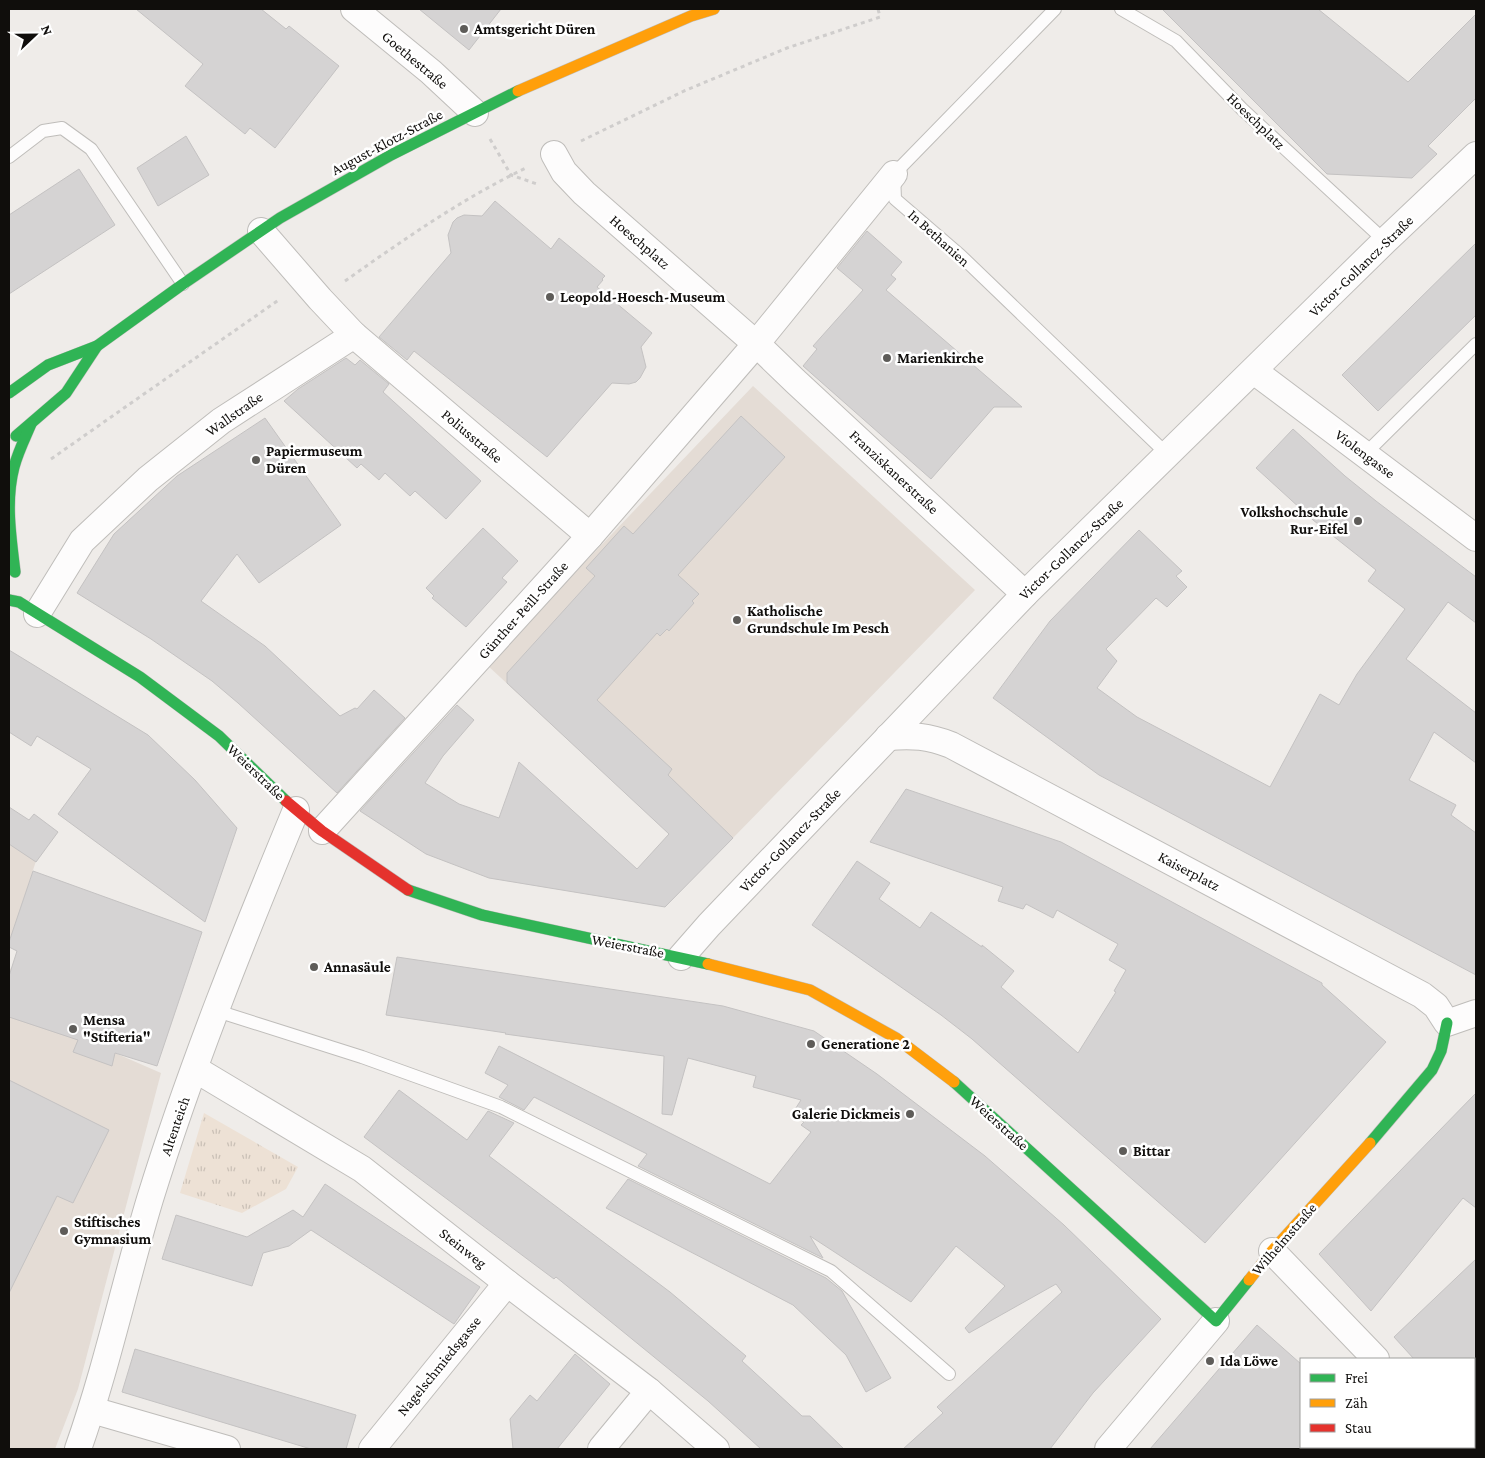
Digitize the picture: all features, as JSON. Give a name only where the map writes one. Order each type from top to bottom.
[{"type":"street","name":"Goethestraße","points":[[354,9],[430,72],[475,113]]},
{"type":"street","name":"August-Klotz-Straße","points":[[9,393],[48,366],[97,346],[183,284],[280,218],[391,155],[538,81],[682,20],[714,9]]},
{"type":"street","name":"Hoeschplatz","points":[[554,154],[564,172],[584,193],[760,347]]},
{"type":"street","name":"Victor-Gollancz-Straße","points":[[681,957],[709,925],[1025,594],[1385,241],[1476,155]]},
{"type":"street","points":[[760,347],[894,174]]},
{"type":"street","points":[[261,231],[354,335]]},
{"type":"street","name":"Wallstraße","points":[[22,605],[82,541],[148,479],[221,421],[354,335]]},
{"type":"street","name":"Poliusstraße","points":[[354,335],[590,536]]},
{"type":"street","name":"August-Klotz-Straße","points":[[9,442],[66,394],[97,346]]},
{"type":"street","name":"Günther-Peill-Straße","points":[[322,831],[590,536],[721,386],[760,347]]},
{"type":"street","name":"Franziskanerstraße","points":[[760,347],[1025,594]]},
{"type":"street","name":"Violengasse","points":[[1254,371],[1474,531]]},
{"type":"street","points":[[22,605],[12,569],[10,500],[12,474],[31,424]]},
{"type":"street","name":"Weierstraße","points":[[22,605],[140,676],[220,736],[296,810],[322,831],[409,891],[482,915],[681,957],[810,990],[896,1038],[960,1087],[1216,1321]]},
{"type":"street","name":"Kaiserplatz","points":[[888,737],[912,735],[934,738],[952,745],[1422,995],[1436,1006],[1447,1023]]},
{"type":"street","name":"Altenteich","points":[[78,1449],[92,1410],[150,1199],[195,1069],[296,810]]},
{"type":"street","points":[[1447,1023],[1476,1013]]},
{"type":"street","name":"Wilhelmstraße","points":[[1108,1449],[1216,1321],[1272,1251],[1369,1145],[1428,1076],[1443,1048],[1447,1023]]},
{"type":"street","name":"Steinweg","points":[[195,1069],[362,1169],[649,1391],[716,1449]]},
{"type":"street","points":[[1272,1251],[1375,1358]]},
{"type":"street","name":"Nagelschmiedsgasse","points":[[372,1449],[507,1283]]},
{"type":"street","points":[[601,1449],[649,1391]]},
{"type":"street","points":[[92,1410],[227,1449]]},
{"type":"lane","points":[[894,174],[1056,9]]},
{"type":"lane","name":"Hoeschplatz","points":[[1121,9],[1176,41],[1242,109],[1385,241]]},
{"type":"lane","points":[[9,157],[43,131],[62,128],[92,148],[183,284]]},
{"type":"lane","name":"In Bethanien","points":[[894,174],[896,199],[960,255],[1168,455]]},
{"type":"lane","points":[[1366,454],[1476,344]]},
{"type":"lane","points":[[217,1011],[356,1056],[501,1107],[831,1272],[949,1374]]},
{"type":"path","points":[[47,461],[312,290],[392,248],[488,186],[693,87],[786,48],[880,17],[878,9]]},
{"type":"path","points":[[475,113],[510,175],[534,184],[584,193]]},
{"type":"shaded area","name":"Katholische Grundschule Im Pesch","points":[[753,386],[975,590],[733,838],[690,796],[661,826],[487,665]]},
{"type":"shaded area","points":[[9,844],[36,861],[9,943]]},
{"type":"shaded area","name":"Stiftisches Gymnasium","points":[[9,968],[107,1007],[115,1053],[161,1073],[78,1389],[55,1449],[9,1449]]},
{"type":"green space","points":[[204,1113],[298,1167],[286,1189],[242,1213],[180,1193]]},
{"type":"building","points":[[136,9],[261,9],[286,29],[289,26],[339,66],[275,148],[250,128],[245,134],[185,86],[203,64]]},
{"type":"building","name":"Amtsgericht Düren","points":[[419,9],[501,9],[469,50]]},
{"type":"building","points":[[1162,9],[1318,9],[1408,82],[1476,14],[1476,98],[1428,146],[1437,154],[1412,178],[1327,174]]},
{"type":"building","points":[[186,136],[209,175],[158,206],[137,168]]},
{"type":"building","points":[[79,169],[115,225],[9,294],[9,215]]},
{"type":"building","points":[[495,201],[551,249],[559,238],[605,276],[597,287],[652,333],[641,347],[646,367],[640,378],[636,382],[629,384],[612,383],[547,457],[414,351],[407,360],[379,337],[451,253],[448,235],[453,222],[464,215],[482,216]]},
{"type":"building","name":"Marienkirche","points":[[867,231],[902,262],[891,275],[896,279],[886,290],[1022,407],[994,407],[931,479],[803,366],[817,349],[813,346],[863,290],[837,268]]},
{"type":"building","points":[[1476,243],[1476,315],[1378,411],[1342,375]]},
{"type":"building","points":[[346,358],[355,365],[360,360],[389,384],[383,392],[481,481],[446,519],[415,491],[410,496],[385,473],[379,480],[361,464],[357,468],[284,401],[298,389]]},
{"type":"building","points":[[741,416],[785,457],[678,575],[699,594],[692,601],[694,603],[669,631],[667,629],[660,636],[657,633],[597,700],[672,769],[668,775],[733,838],[665,907],[489,878],[426,854],[360,811],[457,705],[474,720],[443,756],[425,783],[459,804],[499,818],[519,762],[637,869],[669,834],[507,683],[507,673],[595,576],[586,568],[624,526],[633,534]]},
{"type":"building","points":[[265,418],[341,525],[259,583],[237,554],[201,601],[265,646],[340,716],[355,708],[357,709],[374,690],[405,718],[337,793],[212,681],[151,639],[77,593],[114,534],[177,476]]},
{"type":"building","points":[[1293,429],[1345,476],[1476,577],[1476,623],[1448,602],[1406,659],[1476,713],[1476,763],[1434,732],[1409,780],[1456,805],[1451,815],[1476,833],[1476,975],[1099,775],[993,698],[1050,621],[1139,530],[1182,571],[1176,576],[1187,587],[1167,607],[1156,598],[1106,649],[1117,661],[1097,688],[1137,717],[1270,787],[1320,694],[1339,705],[1357,674],[1405,609],[1368,581],[1376,570],[1313,520],[1256,468]]},
{"type":"building","points":[[483,528],[518,561],[502,578],[507,582],[466,627],[432,598],[434,596],[426,588]]},
{"type":"building","points":[[9,650],[148,735],[195,780],[237,828],[205,922],[58,814],[91,769],[37,736],[31,746],[9,732]]},
{"type":"building","points":[[906,789],[1061,842],[1322,983],[1386,1042],[1205,1243],[972,1039],[941,1015],[812,925],[857,861],[890,883],[879,899],[920,928],[931,912],[982,947],[982,945],[1014,971],[1001,987],[1078,1053],[1116,992],[1114,991],[1126,970],[1109,960],[1118,944],[1057,910],[1053,918],[1026,904],[1023,909],[998,901],[1003,887],[870,842]]},
{"type":"building","points":[[9,807],[29,820],[34,814],[58,832],[36,862],[9,844]]},
{"type":"building","points":[[33,871],[202,932],[157,1066],[115,1053],[112,1066],[73,1052],[78,1040],[9,1017],[9,976],[17,951],[9,947],[9,942]]},
{"type":"building","points":[[397,957],[723,1006],[814,1031],[877,1074],[985,1156],[1064,1225],[1161,1319],[1093,1393],[1050,1449],[903,1449],[943,1413],[937,1407],[1062,1292],[1056,1284],[969,1333],[965,1328],[1005,1286],[956,1246],[911,1302],[810,1236],[823,1258],[638,1166],[647,1154],[534,1097],[524,1110],[499,1097],[508,1085],[485,1073],[499,1046],[770,1184],[811,1132],[801,1125],[804,1122],[792,1114],[801,1100],[753,1087],[756,1076],[688,1058],[672,1115],[662,1114],[664,1056],[386,1015]]},
{"type":"building","points":[[9,1080],[109,1130],[73,1203],[57,1196],[9,1293]]},
{"type":"building","points":[[399,1090],[467,1140],[488,1111],[514,1123],[489,1156],[670,1292],[746,1356],[742,1361],[802,1416],[810,1416],[844,1449],[761,1449],[708,1401],[556,1277],[554,1279],[364,1137]]},
{"type":"building","points":[[1476,1093],[1476,1208],[1463,1198],[1371,1311],[1319,1254]]},
{"type":"building","points":[[628,1179],[826,1278],[842,1291],[891,1378],[866,1392],[846,1355],[793,1305],[606,1208]]},
{"type":"building","points":[[325,1184],[480,1287],[454,1324],[311,1230],[289,1246],[263,1253],[252,1286],[162,1259],[176,1215],[247,1237],[293,1210],[303,1217]]},
{"type":"building","points":[[1476,1259],[1476,1359],[1413,1358],[1394,1337]]},
{"type":"building","points":[[1257,1325],[1300,1363],[1301,1449],[1150,1449]]},
{"type":"building","points":[[135,1349],[356,1415],[346,1449],[311,1449],[122,1392]]},
{"type":"building","points":[[575,1354],[610,1384],[557,1449],[513,1449],[510,1419],[530,1395],[537,1401]]},
{"type":"traffic: fast","points":[[9,393],[48,365],[97,346],[183,284],[280,218],[391,155],[518,91]]},
{"type":"traffic: fast","points":[[16,436],[66,393],[97,346]]},
{"type":"traffic: fast","points":[[15,572],[9,506],[11,480],[16,461],[31,424]]},
{"type":"traffic: fast","points":[[9,600],[19,602],[140,677],[219,736],[286,801]]},
{"type":"traffic: fast","points":[[408,890],[482,915],[708,964]]},
{"type":"traffic: fast","points":[[1370,1143],[1432,1070],[1441,1051],[1447,1023]]},
{"type":"traffic: fast","points":[[954,1082],[1216,1321],[1249,1280]]},
{"type":"traffic: slow","points":[[518,91],[691,16],[714,9]]},
{"type":"traffic: slow","points":[[708,964],[810,990],[896,1038],[954,1082]]},
{"type":"traffic: slow","points":[[1249,1280],[1272,1251],[1370,1143]]},
{"type":"traffic: jam","points":[[286,801],[322,831],[408,890]]},
{"type":"place","name":"Amtsgericht Düren","points":[[464,29]]},
{"type":"place","name":"Leopold-Hoesch-Museum","points":[[550,297]]},
{"type":"place","name":"Marienkirche","points":[[887,358]]},
{"type":"place","name":"Papiermuseum Düren","points":[[256,460]]},
{"type":"place","name":"Volkshochschule Rur-Eifel","points":[[1358,521]]},
{"type":"place","name":"Katholische Grundschule Im Pesch","points":[[737,620]]},
{"type":"place","name":"Annasäule","points":[[314,967]]},
{"type":"place","name":"Mensa \"Stifteria\"","points":[[73,1029]]},
{"type":"place","name":"Generatione 2","points":[[811,1044]]},
{"type":"place","name":"Galerie Dickmeis","points":[[910,1114]]},
{"type":"place","name":"Bittar","points":[[1123,1151]]},
{"type":"place","name":"Stiftisches Gymnasium","points":[[64,1231]]},
{"type":"place","name":"Ida Löwe","points":[[1210,1361]]}]
